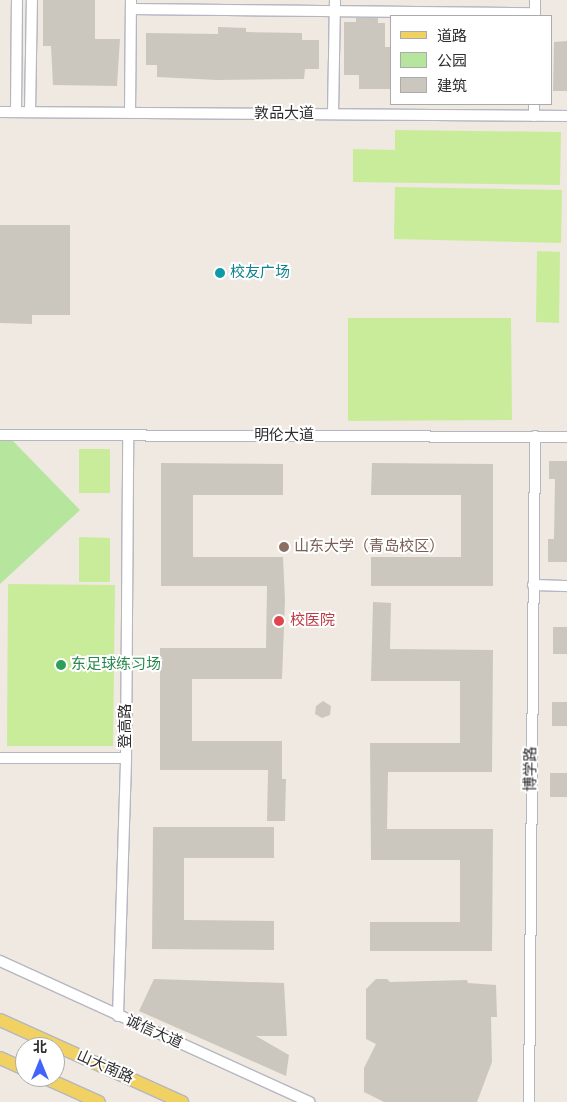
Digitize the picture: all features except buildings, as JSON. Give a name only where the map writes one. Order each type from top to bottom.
[{"type":"main road","name":"山大南路","points":[[0,1020],[182,1102]]},
{"type":"main road","points":[[0,1058],[15,1065]]},
{"type":"main road","points":[[65,1087],[99,1102]]},
{"type":"lane","points":[[16,112],[17,0]]},
{"type":"lane","points":[[30,112],[32,0]]},
{"type":"lane","points":[[130,113],[131,4],[334,5],[535,15],[535,0]]},
{"type":"lane","points":[[333,114],[334,5]]},
{"type":"lane","points":[[534,105],[534,116]]},
{"type":"lane","name":"敦品大道","points":[[0,112],[567,116]]},
{"type":"lane","name":"明伦大道","points":[[0,435],[567,437]]},
{"type":"lane","name":"登高路","points":[[118,1016],[126,758],[128,436]]},
{"type":"lane","name":"博学路","points":[[529,1102],[535,436]]},
{"type":"lane","points":[[533,586],[567,586]]},
{"type":"lane","points":[[0,758],[126,758]]},
{"type":"lane","name":"诚信大道","points":[[0,961],[309,1102]]},
{"type":"green space","points":[[395,130],[561,132],[560,185],[353,182],[353,149],[395,150]]},
{"type":"green space","points":[[395,187],[562,190],[561,243],[394,239]]},
{"type":"green space","points":[[537,251],[560,252],[559,323],[536,322]]},
{"type":"green space","points":[[348,318],[511,318],[512,420],[348,421]]},
{"type":"green space","points":[[0,440],[12,440],[80,510],[0,584]]},
{"type":"green space","points":[[79,449],[110,449],[110,493],[79,493]]},
{"type":"green space","points":[[79,537],[110,538],[110,582],[79,582]]},
{"type":"green space","name":"东足球练习场","points":[[8,584],[115,585],[113,746],[7,746]]},
{"type":"place","name":"校友广场","points":[[220,273]]},
{"type":"place","name":"山东大学（青岛校区）","points":[[284,547]]},
{"type":"place","name":"校医院","points":[[279,621]]},
{"type":"place","name":"东足球练习场","points":[[61,665]]}]
